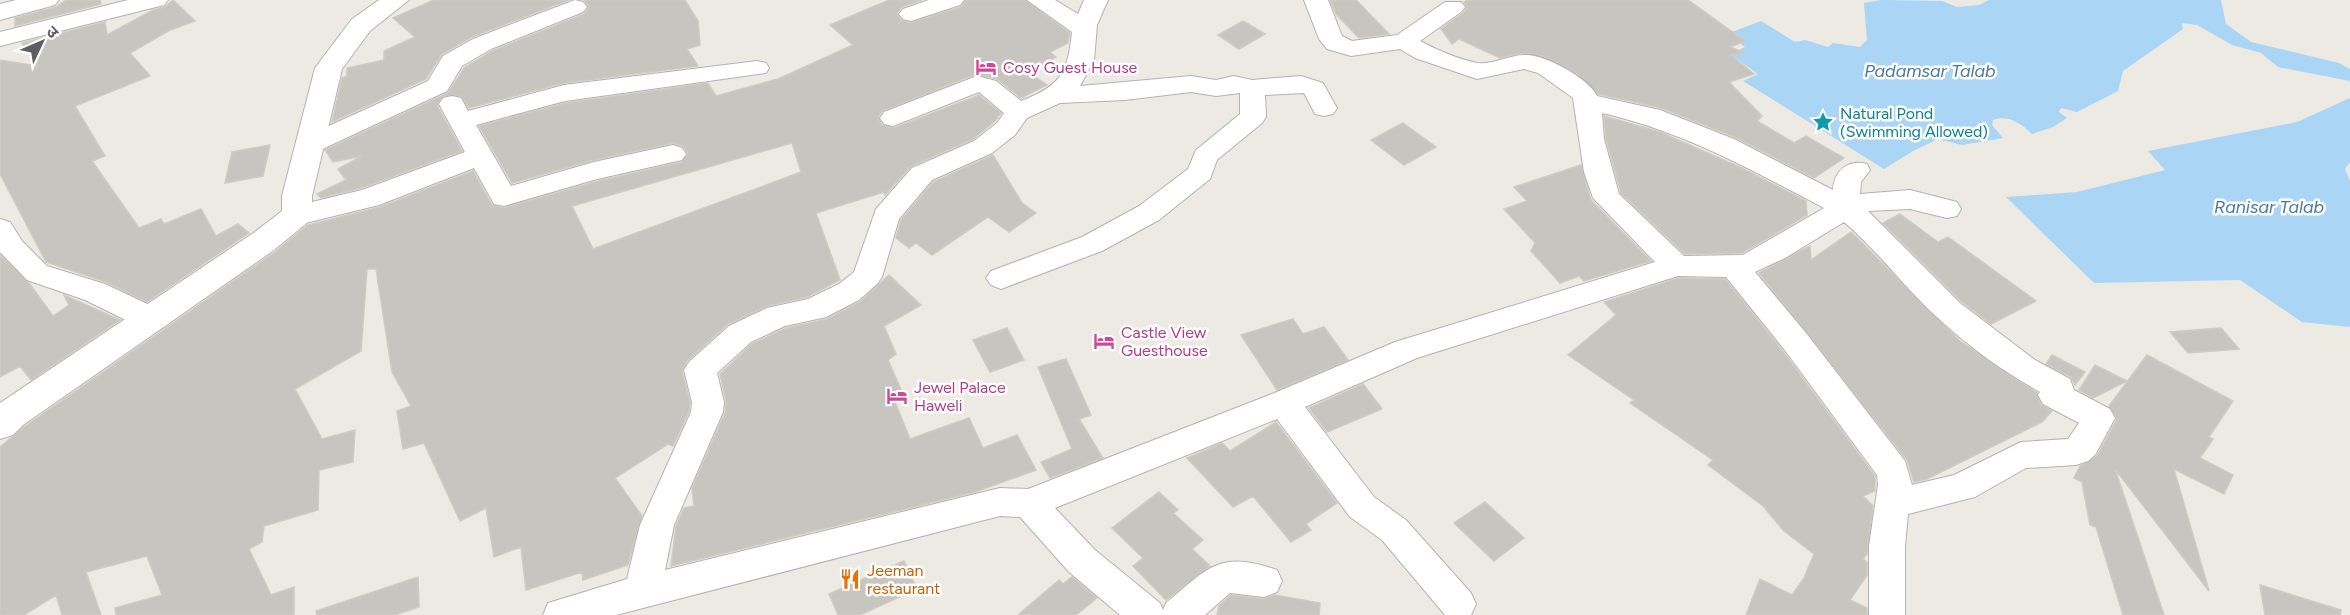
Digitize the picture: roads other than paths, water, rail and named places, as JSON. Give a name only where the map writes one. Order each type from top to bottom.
[{"type":"street","points":[[0,12],[46,0]]},
{"type":"street","points":[[0,39],[156,0]]},
{"type":"street","points":[[297,215],[297,196],[329,68],[361,25],[396,0]]},
{"type":"street","points":[[911,14],[952,0]]},
{"type":"street","points":[[1039,0],[1086,30]]},
{"type":"street","points":[[643,591],[657,525],[707,412],[708,402],[700,370],[740,334],[778,316],[815,309],[849,292],[867,278],[886,216],[911,187],[930,170],[964,157],[994,140],[1006,129],[1018,112],[1057,95],[1068,85],[1082,60],[1085,25],[1096,0]]},
{"type":"street","points":[[1316,0],[1330,39],[1336,44],[1351,49],[1404,41],[1453,7]]},
{"type":"street","points":[[309,145],[438,86],[452,61],[482,44],[575,7]]},
{"type":"street","points":[[1404,41],[1424,53],[1477,71],[1525,62],[1547,68],[1584,94],[1591,139],[1607,198],[1677,266]]},
{"type":"street","points":[[460,121],[564,93],[757,68]]},
{"type":"street","points":[[893,118],[977,84],[987,86],[1018,112]]},
{"type":"street","points":[[1057,95],[1125,92],[1191,84],[1216,88],[1234,84],[1252,88],[1272,84],[1307,84],[1316,90],[1324,108]]},
{"type":"street","points":[[438,86],[448,95],[460,121],[504,197],[594,171],[673,154]]},
{"type":"street","points":[[1001,278],[1092,244],[1149,213],[1200,173],[1205,156],[1253,117],[1252,88]]},
{"type":"street","points":[[1587,102],[1651,116],[1714,140],[1766,164],[1846,208],[1875,233],[1949,311],[2024,368],[2059,388],[2054,395],[2098,418],[2083,446],[2076,452],[2021,455],[1964,487],[1922,498],[1892,502]]},
{"type":"street","points":[[0,425],[10,415],[149,318],[263,242],[297,215],[369,198],[480,156]]},
{"type":"street","points":[[1846,208],[1847,180],[1857,170]]},
{"type":"street","points":[[561,615],[643,591],[1000,502],[1029,503],[1283,403],[1406,350],[1677,266],[1734,267],[1751,263],[1846,208],[1906,198],[1930,201],[1947,209]]},
{"type":"street","points":[[0,229],[12,248],[38,273],[94,292],[149,318]]},
{"type":"street","points":[[1734,267],[1795,340],[1890,467],[1895,485],[1887,546],[1887,615]]},
{"type":"street","points":[[1283,403],[1362,507],[1394,530],[1458,604]]},
{"type":"street","points":[[1029,503],[1082,561],[1147,615]]},
{"type":"street","points":[[1179,615],[1223,577],[1264,581]]},
{"type":"water","name":"Padamsar Talab","points":[[1881,0],[1942,1],[1957,7],[1979,5],[1989,0],[2221,0],[2226,24],[2251,42],[2339,63],[2350,69],[2350,81],[2278,67],[2261,53],[2232,45],[2197,25],[2182,23],[2183,29],[2123,71],[2118,91],[2077,112],[2061,108],[2059,112],[2067,118],[2053,127],[2032,134],[2014,121],[1999,118],[1993,120],[1992,125],[2003,138],[1962,145],[1938,139],[1884,169],[1743,81],[1758,74],[1730,54],[1745,47],[1727,34],[1761,21],[1795,42],[1805,40],[1828,47],[1833,43],[1860,47],[1867,40],[1864,3]]},
{"type":"water","name":"Ranisar Talab","points":[[2350,98],[2350,162],[2345,169],[2350,181],[2350,327],[2302,322],[2240,280],[2094,283],[2006,197],[2077,192],[2165,170],[2148,151],[2297,122]]},
{"type":"place","name":"Cosy Guest House","points":[[986,67]]},
{"type":"place","name":"Natural Pond (Swimming Allowed)","points":[[1823,122]]},
{"type":"place","name":"Castle View Guesthouse","points":[[1104,341]]},
{"type":"place","name":"Jewel Palace Haweli","points":[[897,396]]},
{"type":"place","name":"Jeeman restaurant","points":[[850,579]]}]
